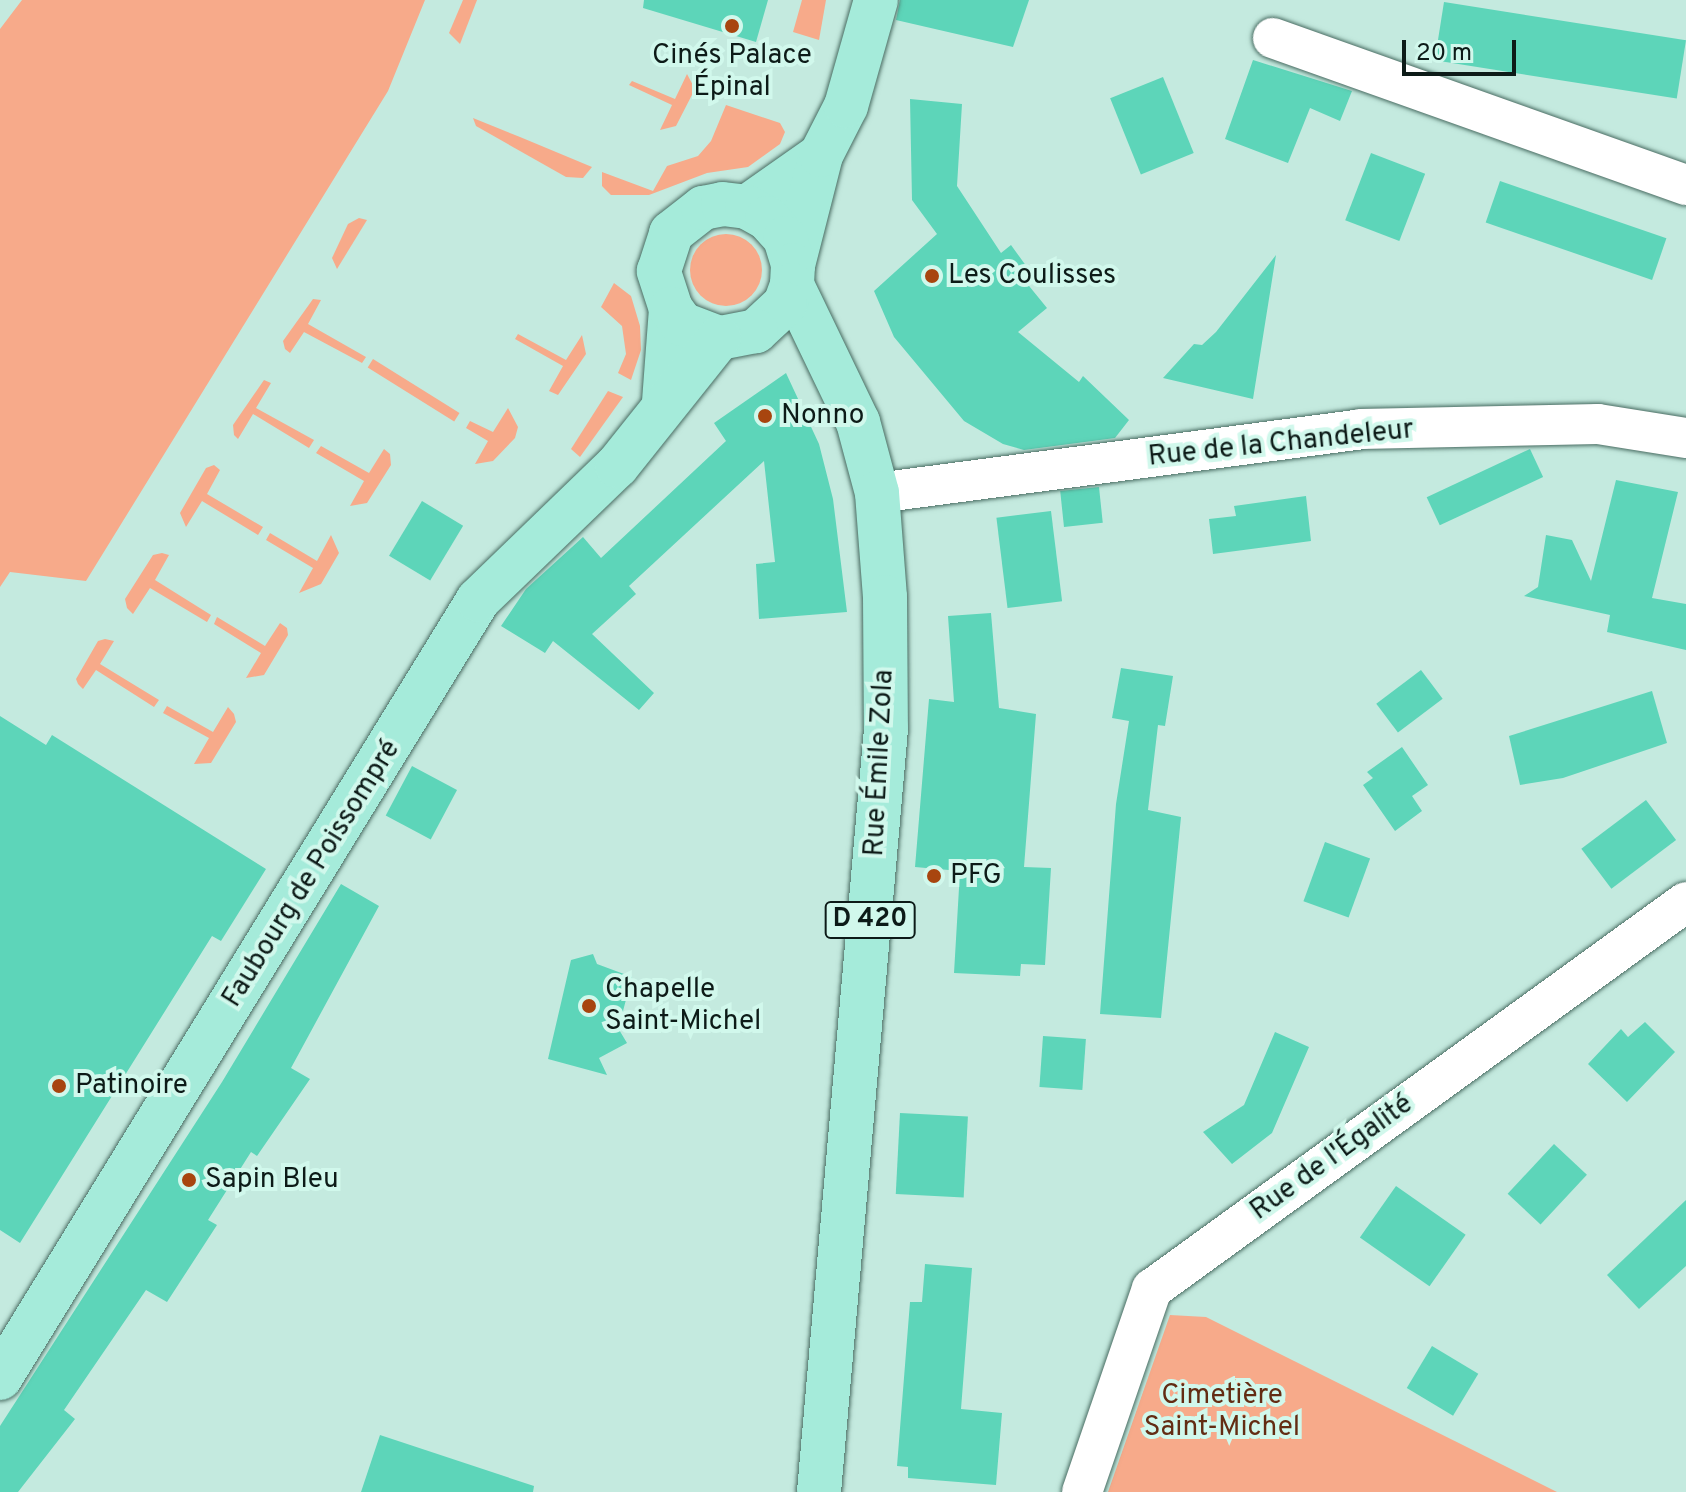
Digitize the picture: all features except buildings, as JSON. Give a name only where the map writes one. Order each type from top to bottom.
[{"type":"main road","points":[[738,334],[779,312],[793,275],[821,155],[846,106],[876,0]]},
{"type":"main road","points":[[747,207],[821,155]]},
{"type":"main road","points":[[793,275],[785,238],[767,218],[747,207],[703,208],[671,233],[659,271],[671,309],[682,324],[738,334],[827,357]]},
{"type":"main road","name":"D 420","points":[[793,275],[827,357]]},
{"type":"main road","points":[[664,402],[671,309]]},
{"type":"main road","name":"Faubourg de Poissompré","points":[[0,1378],[478,600],[617,466],[664,402],[738,334]]},
{"type":"main road","name":"Rue Émile Zola","points":[[819,1492],[886,729],[885,597],[877,493],[858,422],[827,357]]},
{"type":"street","points":[[1273,38],[1686,185]]},
{"type":"street","name":"Rue de la Chandeleur","points":[[877,493],[1360,429],[1598,424],[1686,438]]},
{"type":"street","name":"Rue de l'Égalité","points":[[1082,1492],[1152,1289],[1686,902]]},
{"type":"green space","points":[[22,0],[425,0],[388,91],[86,581],[10,572],[0,587],[0,29]]},
{"type":"green space","points":[[463,0],[477,0],[460,44],[449,33]]},
{"type":"green space","points":[[802,0],[826,0],[819,40],[793,32]]},
{"type":"green space","points":[[687,74],[695,89],[676,126],[660,130],[672,105],[629,85],[632,81],[675,99]]},
{"type":"green space","points":[[726,105],[780,123],[785,132],[780,144],[748,167],[707,173],[649,195],[611,195],[602,186],[602,172],[653,191],[667,166],[698,156],[711,141]]},
{"type":"green space","points":[[473,118],[592,167],[583,178],[566,177],[476,126]]},
{"type":"green space","points":[[359,218],[367,220],[337,269],[332,258],[348,224]]},
{"type":"green space","points":[[726,234],[746,240],[756,250],[762,270],[756,290],[746,300],[726,306],[706,300],[696,290],[690,270],[696,250],[706,240]]},
{"type":"green space","points":[[614,283],[631,296],[640,326],[641,350],[631,380],[618,373],[626,354],[622,326],[601,307]]},
{"type":"green space","points":[[313,299],[321,300],[308,324],[366,357],[362,363],[304,332],[290,353],[285,349],[283,341]]},
{"type":"green space","points":[[518,334],[566,360],[582,335],[586,354],[558,395],[549,391],[563,366],[515,339]]},
{"type":"green space","points":[[373,359],[460,413],[454,422],[368,367]]},
{"type":"green space","points":[[264,380],[271,383],[256,408],[314,440],[309,448],[253,414],[238,439],[234,435],[233,425]]},
{"type":"green space","points":[[608,391],[623,397],[580,457],[571,449]]},
{"type":"green space","points":[[508,408],[518,427],[515,438],[493,461],[475,464],[488,441],[466,428],[470,421],[493,432]]},
{"type":"green space","points":[[321,446],[369,473],[384,449],[390,454],[391,465],[367,503],[350,506],[364,481],[316,453]]},
{"type":"green space","points":[[214,465],[220,470],[207,494],[263,527],[258,535],[202,501],[186,527],[180,513],[206,468]]},
{"type":"green space","points":[[270,533],[317,561],[331,535],[339,553],[321,584],[299,593],[313,568],[266,540]]},
{"type":"green space","points":[[153,555],[169,555],[155,580],[211,615],[207,622],[150,588],[133,614],[127,608],[125,599]]},
{"type":"green space","points":[[217,617],[265,646],[280,623],[287,628],[288,635],[264,675],[246,678],[261,653],[214,624]]},
{"type":"green space","points":[[98,641],[114,641],[100,664],[159,700],[154,707],[96,670],[83,689],[78,684],[76,679]]},
{"type":"green space","points":[[167,706],[213,732],[228,707],[234,714],[236,722],[211,763],[194,764],[209,738],[163,713]]},
{"type":"green space","name":"Cimetière Saint-Michel","points":[[1170,1315],[1206,1317],[1557,1492],[1108,1492]]},
{"type":"place","name":"Cinés Palace Épinal","points":[[732,26]]},
{"type":"place","name":"Les Coulisses","points":[[932,276]]},
{"type":"place","name":"Nonno","points":[[765,416]]},
{"type":"place","name":"PFG","points":[[934,876]]},
{"type":"place","name":"Chapelle Saint-Michel","points":[[589,1006]]},
{"type":"place","name":"Patinoire","points":[[59,1086]]},
{"type":"place","name":"Sapin Bleu","points":[[189,1180]]}]
